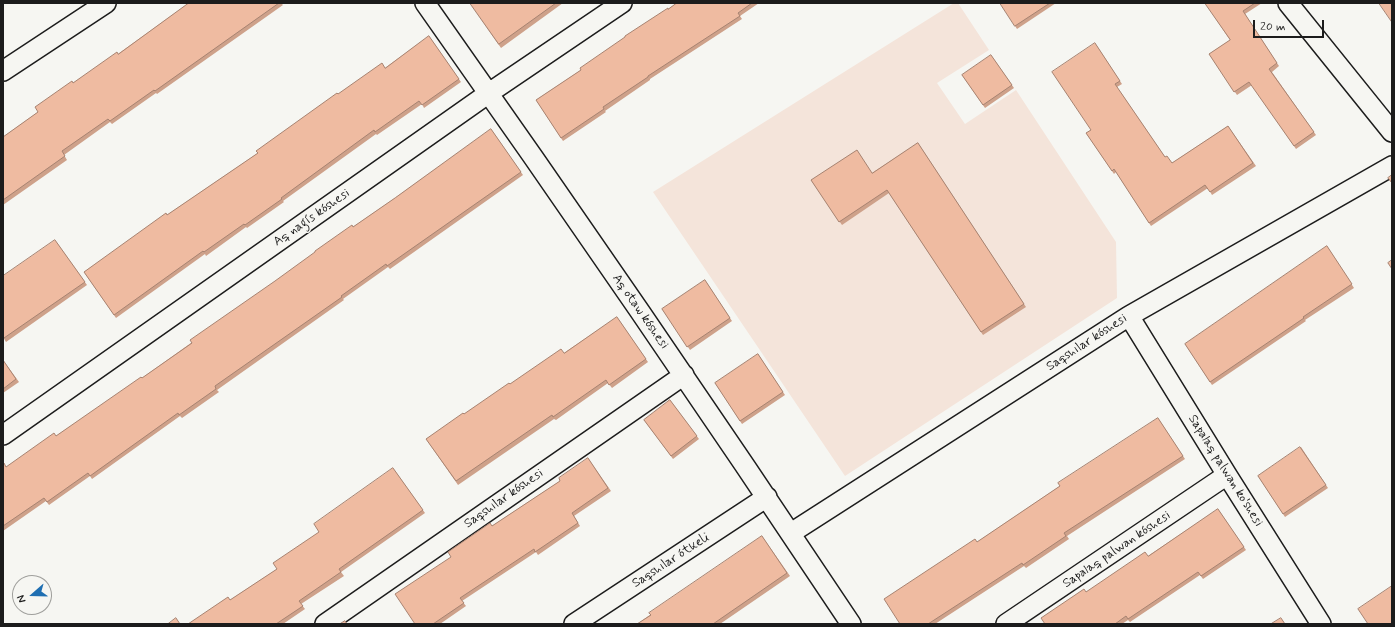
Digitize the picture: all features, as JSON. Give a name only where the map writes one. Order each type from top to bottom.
[{"type":"street","points":[[3,71],[106,3]]},
{"type":"street","name":"Aq otaw kóshesi","points":[[425,3],[684,375],[851,624]]},
{"type":"street","name":"Aq naǵıs kóshesi","points":[[3,435],[489,93],[622,3]]},
{"type":"street","points":[[1288,3],[1392,132]]},
{"type":"street","name":"Saqshılar kóshesi","points":[[791,533],[1129,316],[1392,166]]},
{"type":"street","name":"Sapalaq palwan ko'shesi","points":[[1129,316],[1321,624]]},
{"type":"street","name":"Saqshılar kóshesi","points":[[325,624],[684,375]]},
{"type":"street","name":"Sapalaq palwan kóshesi","points":[[1006,624],[1227,475]]},
{"type":"street","name":"Saqshılar ótkeli","points":[[574,624],[767,497]]},
{"type":"shaded area","points":[[954,3],[958,3],[989,50],[937,83],[965,124],[1016,90],[1116,242],[1117,298],[845,476],[653,192]]},
{"type":"building","points":[[189,3],[279,3],[155,91],[154,90],[110,121],[108,119],[62,151],[65,156],[3,200],[3,137],[38,112],[35,107],[72,81],[73,83],[117,52],[118,54]]},
{"type":"building","points":[[470,3],[556,3],[499,44]]},
{"type":"building","points":[[677,3],[752,3],[738,13],[740,16],[648,76],[603,107],[604,109],[561,138],[536,100],[581,70],[580,68],[625,36]]},
{"type":"building","points":[[1000,3],[1050,3],[1015,26]]},
{"type":"building","points":[[1205,3],[1255,3],[1243,11],[1277,63],[1269,69],[1314,132],[1294,146],[1249,82],[1234,92],[1209,54],[1230,40]]},
{"type":"building","points":[[1379,3],[1392,3],[1392,22]]},
{"type":"building","points":[[429,36],[459,79],[422,105],[419,101],[375,132],[374,130],[281,198],[282,199],[204,252],[203,251],[114,315],[84,272],[166,213],[167,215],[258,153],[256,151],[337,93],[338,94],[382,63],[385,68]]},
{"type":"building","points":[[1095,43],[1120,81],[1115,84],[1165,157],[1167,156],[1172,163],[1228,126],[1253,163],[1210,192],[1205,185],[1149,223],[1114,169],[1112,171],[1086,133],[1091,130],[1052,72]]},
{"type":"building","points":[[991,55],[1012,85],[983,105],[962,75]]},
{"type":"building","points":[[491,129],[521,172],[387,266],[386,264],[341,296],[342,297],[215,386],[216,389],[179,415],[178,413],[90,476],[88,473],[47,502],[44,498],[3,526],[3,463],[6,467],[54,433],[56,436],[141,377],[142,378],[192,343],[190,340],[352,225],[353,227],[395,198]]},
{"type":"building","points":[[918,143],[1024,304],[981,332],[887,190],[839,222],[811,180],[857,150],[872,173]]},
{"type":"building","points":[[1392,175],[1392,183],[1388,178]]},
{"type":"building","points":[[55,240],[85,282],[4,338],[3,276]]},
{"type":"building","points":[[1327,246],[1352,284],[1210,382],[1185,344]]},
{"type":"building","points":[[1392,260],[1392,269],[1388,263]]},
{"type":"building","points":[[705,280],[730,318],[687,347],[662,309]]},
{"type":"building","points":[[617,317],[646,359],[609,385],[606,380],[456,481],[426,439],[561,349],[564,353]]},
{"type":"building","points":[[758,354],[783,392],[740,421],[715,383]]},
{"type":"building","points":[[3,360],[16,379],[3,389]]},
{"type":"building","points":[[670,400],[697,436],[671,456],[644,420]]},
{"type":"building","points":[[1158,418],[1183,456],[1064,533],[1066,536],[1023,565],[1022,563],[928,624],[900,624],[884,599],[975,539],[977,542],[1060,486],[1058,483]]},
{"type":"building","points":[[1300,447],[1326,485],[1283,514],[1258,476]]},
{"type":"building","points":[[588,458],[608,488],[572,513],[578,523],[535,552],[534,549],[460,598],[464,603],[433,624],[415,624],[395,594],[451,557],[448,552],[490,523],[492,526],[560,481],[559,478]]},
{"type":"building","points":[[393,468],[423,510],[339,569],[341,572],[299,601],[303,606],[276,624],[188,624],[228,597],[230,600],[277,569],[273,563],[319,532],[314,524]]},
{"type":"building","points":[[1218,509],[1244,547],[1201,576],[1198,572],[1128,619],[1126,616],[1115,624],[1045,624],[1041,618],[1084,589],[1086,592],[1145,552],[1148,556]]},
{"type":"building","points":[[762,536],[787,573],[713,624],[637,624],[651,615],[649,613]]},
{"type":"building","points":[[1392,586],[1392,624],[1368,624],[1358,609]]},
{"type":"building","points":[[176,618],[180,624],[168,624]]},
{"type":"building","points":[[1281,618],[1285,624],[1271,624]]},
{"type":"building","points":[[345,621],[347,624],[340,624]]}]
